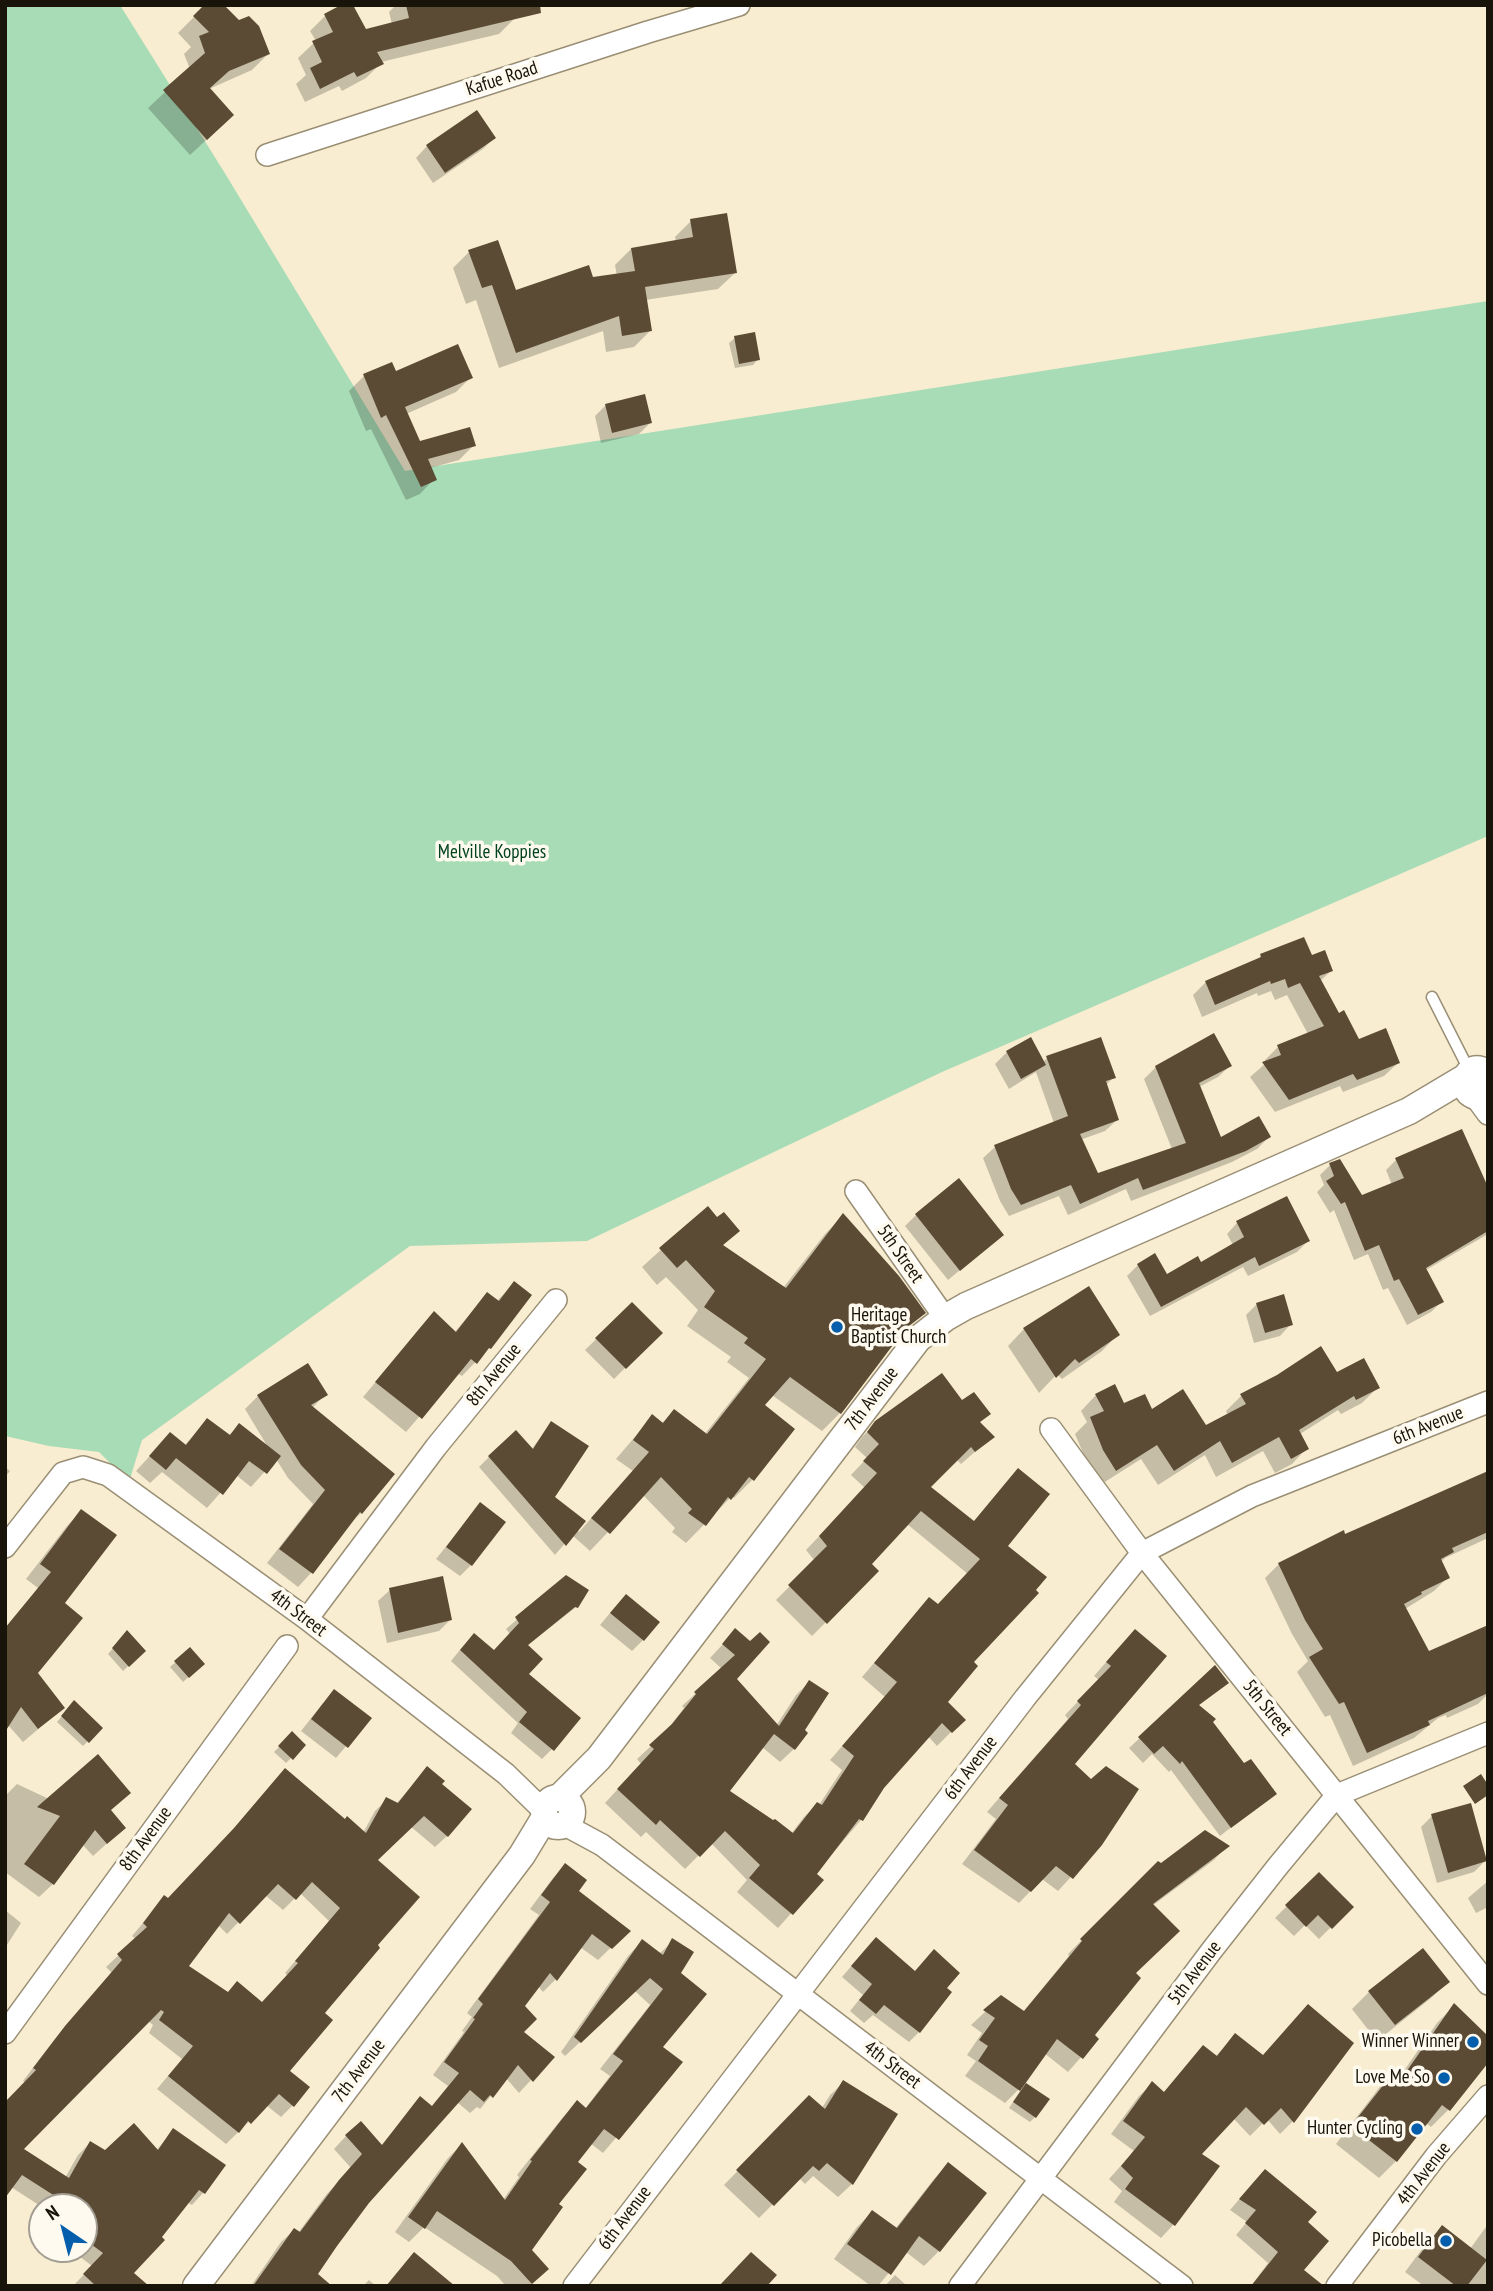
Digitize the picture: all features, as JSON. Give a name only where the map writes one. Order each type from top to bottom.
[{"type":"street","name":"Kafue Road","points":[[267,155],[739,5]]},
{"type":"street","name":"7th Avenue","points":[[196,2286],[522,1855],[558,1812],[816,1474],[881,1384],[918,1339],[945,1318],[1409,1111],[1479,1084]]},
{"type":"street","name":"5th Street","points":[[856,1191],[945,1318]]},
{"type":"street","name":"8th Avenue","points":[[307,1619],[436,1447],[556,1300]]},
{"type":"street","name":"6th Avenue","points":[[574,2286],[1025,1698],[1142,1553],[1252,1496],[1488,1402]]},
{"type":"street","name":"5th Street","points":[[1051,1429],[1142,1553],[1488,1983]]},
{"type":"street","name":"4th Street","points":[[5,1547],[63,1473],[82,1467],[108,1475],[307,1619],[506,1774],[1182,2286]]},
{"type":"street","name":"8th Avenue","points":[[5,2033],[287,1646]]},
{"type":"street","name":"5th Avenue","points":[[960,2286],[1212,1950],[1278,1866],[1338,1796],[1488,1733]]},
{"type":"street","name":"4th Avenue","points":[[1337,2286],[1436,2156],[1488,2096]]},
{"type":"lane","points":[[1432,997],[1479,1084]]},
{"type":"green space","name":"Melville Koppies","points":[[5,5],[120,5],[405,471],[1488,301],[1488,836],[942,1072],[587,1241],[410,1246],[142,1440],[129,1482],[99,1452],[49,1446],[5,1436]]},
{"type":"building","points":[[204,5],[224,5],[239,20],[249,16],[259,26],[270,54],[229,71],[210,88],[234,115],[207,140],[163,90],[205,53],[199,36],[209,32],[193,16]]},
{"type":"building","points":[[341,5],[353,5],[366,29],[409,18],[406,5],[540,5],[541,13],[377,52],[384,64],[357,77],[354,72],[320,89],[310,68],[322,62],[312,41],[333,32],[324,14]]},
{"type":"building","points":[[477,110],[496,138],[445,173],[426,145]]},
{"type":"building","points":[[727,213],[737,273],[645,287],[652,331],[622,336],[619,316],[516,353],[492,285],[482,288],[468,250],[498,240],[516,290],[589,265],[593,277],[635,271],[631,248],[693,237],[690,219]]},
{"type":"building","points":[[755,332],[760,360],[739,364],[734,336]]},
{"type":"building","points":[[458,344],[473,378],[405,407],[420,441],[470,427],[476,446],[428,459],[437,480],[421,487],[386,415],[381,418],[363,374],[392,362],[396,371]]},
{"type":"building","points":[[645,394],[652,423],[612,433],[605,404]]},
{"type":"building","points":[[1304,937],[1312,955],[1325,950],[1333,971],[1319,976],[1339,1013],[1344,1010],[1359,1039],[1386,1028],[1400,1063],[1357,1080],[1353,1074],[1289,1100],[1262,1062],[1281,1055],[1277,1045],[1324,1026],[1300,983],[1288,988],[1285,979],[1271,984],[1270,981],[1215,1005],[1205,981],[1261,957],[1260,954]]},
{"type":"building","points":[[1214,1033],[1232,1066],[1199,1083],[1221,1137],[1259,1116],[1271,1137],[1246,1151],[1143,1190],[1138,1178],[1080,1204],[1071,1185],[1021,1205],[1011,1189],[994,1145],[1068,1116],[1046,1056],[1101,1037],[1116,1078],[1106,1081],[1119,1120],[1080,1134],[1098,1173],[1186,1143],[1155,1066]]},
{"type":"building","points":[[1031,1037],[1046,1065],[1021,1079],[1006,1051]]},
{"type":"building","points":[[1462,1129],[1488,1187],[1488,1231],[1426,1268],[1444,1302],[1418,1315],[1399,1279],[1394,1281],[1379,1245],[1365,1251],[1345,1202],[1341,1204],[1326,1181],[1334,1176],[1329,1163],[1340,1159],[1362,1195],[1404,1178],[1395,1158]]},
{"type":"building","points":[[959,1178],[1004,1235],[960,1271],[915,1214]]},
{"type":"building","points":[[1287,1196],[1310,1241],[1259,1266],[1255,1257],[1161,1307],[1137,1264],[1155,1253],[1167,1274],[1198,1256],[1201,1262],[1244,1237],[1236,1221]]},
{"type":"building","points":[[708,1206],[717,1217],[724,1212],[740,1231],[723,1245],[786,1288],[843,1213],[899,1276],[926,1313],[905,1329],[841,1414],[790,1377],[765,1405],[795,1429],[754,1481],[749,1477],[731,1500],[728,1497],[706,1526],[688,1513],[692,1509],[661,1477],[610,1534],[591,1518],[649,1452],[633,1440],[652,1414],[663,1423],[674,1409],[707,1434],[766,1359],[744,1343],[748,1338],[704,1307],[715,1291],[686,1260],[677,1268],[659,1248]]},
{"type":"building","points":[[514,1281],[532,1295],[491,1349],[489,1348],[477,1364],[471,1359],[422,1419],[375,1382],[434,1311],[456,1332],[487,1292],[499,1301]]},
{"type":"building","points":[[1089,1286],[1120,1335],[1079,1363],[1075,1359],[1056,1378],[1023,1328]]},
{"type":"building","points":[[1284,1294],[1293,1325],[1265,1333],[1256,1303]]},
{"type":"building","points":[[632,1302],[663,1333],[626,1369],[595,1338]]},
{"type":"building","points":[[1321,1346],[1337,1372],[1364,1358],[1380,1388],[1356,1400],[1354,1396],[1299,1430],[1309,1449],[1291,1459],[1279,1437],[1232,1463],[1220,1441],[1174,1471],[1157,1445],[1116,1471],[1103,1450],[1090,1417],[1104,1411],[1095,1394],[1115,1384],[1124,1403],[1145,1394],[1152,1409],[1183,1389],[1206,1425],[1246,1404],[1240,1394],[1277,1375]]},
{"type":"building","points":[[308,1363],[328,1395],[311,1405],[395,1474],[362,1514],[360,1512],[313,1574],[279,1549],[325,1490],[301,1465],[257,1395]]},
{"type":"building","points":[[942,1373],[962,1400],[974,1392],[991,1414],[980,1422],[995,1437],[975,1452],[971,1447],[931,1487],[974,1521],[1018,1468],[1050,1494],[1008,1546],[1047,1577],[1036,1590],[1039,1593],[974,1662],[978,1666],[948,1702],[966,1720],[952,1733],[942,1723],[884,1788],[863,1821],[859,1819],[817,1874],[824,1880],[793,1915],[749,1878],[760,1865],[725,1831],[700,1857],[660,1820],[656,1825],[617,1789],[654,1749],[649,1745],[672,1724],[696,1694],[694,1692],[735,1655],[722,1644],[735,1628],[750,1641],[760,1632],[770,1642],[737,1679],[779,1726],[809,1680],[829,1693],[805,1730],[808,1733],[795,1750],[774,1734],[730,1791],[793,1833],[817,1802],[822,1805],[854,1756],[842,1746],[897,1682],[874,1663],[929,1597],[938,1604],[980,1559],[921,1511],[872,1564],[879,1571],[827,1624],[788,1585],[827,1546],[819,1536],[877,1473],[863,1461],[879,1444],[867,1432],[875,1421]]},
{"type":"building","points":[[207,1418],[230,1435],[239,1423],[281,1456],[267,1474],[249,1461],[223,1495],[176,1458],[166,1470],[149,1456],[170,1432],[186,1445]]},
{"type":"building","points":[[551,1421],[589,1446],[555,1497],[586,1521],[566,1546],[488,1456],[516,1430],[533,1449]]},
{"type":"building","points":[[1488,1471],[1488,1532],[1452,1548],[1454,1552],[1441,1559],[1450,1578],[1404,1604],[1429,1651],[1488,1625],[1488,1693],[1428,1721],[1430,1725],[1367,1753],[1344,1702],[1339,1704],[1309,1657],[1323,1649],[1305,1620],[1278,1563],[1344,1530],[1345,1534]]},
{"type":"building","points":[[480,1502],[506,1522],[472,1566],[446,1547]]},
{"type":"building","points":[[81,1509],[117,1535],[65,1603],[83,1618],[38,1673],[65,1708],[38,1729],[21,1707],[5,1732],[5,1628],[51,1572],[40,1564]]},
{"type":"building","points":[[566,1575],[589,1590],[578,1608],[575,1607],[528,1645],[543,1659],[529,1674],[581,1718],[554,1751],[519,1722],[527,1712],[460,1650],[474,1633],[494,1650],[519,1623],[515,1617]]},
{"type":"building","points":[[443,1576],[452,1620],[398,1633],[389,1588]]},
{"type":"building","points":[[626,1594],[660,1622],[644,1641],[610,1613]]},
{"type":"building","points":[[1135,1629],[1167,1656],[1075,1764],[1091,1779],[1106,1766],[1139,1789],[1102,1845],[1073,1879],[1056,1866],[1031,1892],[974,1850],[1008,1805],[999,1798],[1081,1705],[1077,1701],[1111,1666],[1106,1662]]},
{"type":"building","points":[[127,1630],[146,1651],[129,1667],[112,1648]]},
{"type":"building","points":[[190,1647],[205,1664],[189,1678],[174,1661]]},
{"type":"building","points":[[1215,1665],[1229,1683],[1199,1705],[1216,1719],[1213,1722],[1244,1763],[1251,1759],[1277,1794],[1231,1828],[1182,1761],[1180,1764],[1163,1746],[1154,1754],[1138,1737]]},
{"type":"building","points":[[334,1689],[372,1718],[348,1748],[311,1719]]},
{"type":"building","points":[[74,1700],[103,1728],[89,1743],[61,1716]]},
{"type":"building","points":[[292,1731],[306,1745],[293,1760],[278,1746]]},
{"type":"building","points":[[98,1754],[131,1793],[111,1810],[126,1828],[107,1844],[95,1830],[54,1885],[24,1864],[60,1816],[37,1807]]},
{"type":"building","points":[[427,1766],[445,1781],[442,1784],[472,1809],[448,1837],[424,1816],[378,1860],[420,1897],[325,2013],[333,2020],[290,2071],[310,2087],[294,2107],[279,2094],[251,2124],[248,2121],[239,2133],[168,2076],[193,2046],[159,2020],[164,2012],[161,2010],[24,2149],[69,2178],[90,2141],[105,2150],[134,2123],[158,2150],[173,2128],[226,2165],[205,2194],[199,2190],[162,2237],[165,2240],[134,2273],[149,2286],[96,2286],[83,2274],[93,2263],[98,2263],[98,2258],[103,2253],[98,2249],[98,2193],[50,2193],[22,2175],[5,2198],[5,2102],[36,2070],[33,2068],[65,2026],[122,1960],[117,1954],[147,1927],[143,1923],[164,1895],[168,1898],[234,1828],[285,1768],[345,1819],[347,1816],[366,1833],[386,1797],[398,1803]],"holes":[[[312,1882],[340,1908],[295,1961],[298,1963],[262,2002],[237,1981],[228,1992],[189,1966],[229,1913],[240,1924],[278,1884],[296,1900]]]},
{"type":"building","points":[[1481,1774],[1488,1785],[1488,1795],[1475,1804],[1463,1786]]},
{"type":"building","points":[[1471,1803],[1487,1861],[1448,1873],[1431,1814]]},
{"type":"building","points":[[1205,1830],[1230,1846],[1153,1904],[1180,1931],[1136,1973],[1141,1978],[1095,2035],[1099,2039],[1083,2059],[1057,2039],[1020,2091],[978,2061],[988,2046],[979,2040],[995,2018],[983,2010],[1001,1995],[1024,2011],[1082,1941],[1080,1939],[1158,1861],[1161,1863]]},
{"type":"building","points":[[565,1863],[587,1880],[579,1891],[631,1931],[612,1949],[592,1934],[557,1981],[550,1973],[525,2006],[537,2019],[524,2032],[555,2057],[533,2082],[518,2065],[493,2098],[490,2095],[484,2102],[470,2090],[369,2203],[337,2246],[318,2274],[332,2286],[253,2286],[294,2228],[300,2232],[362,2154],[345,2135],[361,2121],[382,2145],[420,2096],[432,2106],[459,2073],[444,2062],[475,2019],[473,2018],[483,2004],[478,1999],[550,1902],[541,1895]]},
{"type":"building","points":[[1319,1872],[1354,1907],[1332,1929],[1318,1915],[1306,1927],[1285,1905]]},
{"type":"building","points":[[876,1937],[915,1971],[934,1949],[960,1973],[947,1988],[952,1992],[920,2033],[884,2005],[876,2014],[859,2000],[872,1984],[851,1966]]},
{"type":"building","points":[[672,1938],[694,1952],[681,1973],[707,1994],[663,2047],[683,2062],[619,2140],[604,2129],[578,2162],[587,2169],[559,2204],[563,2207],[532,2250],[549,2269],[532,2284],[511,2261],[437,2211],[425,2229],[408,2217],[462,2142],[505,2200],[532,2161],[530,2160],[577,2100],[586,2108],[623,2061],[613,2054],[663,1989],[650,1978],[581,2043],[574,2037],[642,1939],[663,1955]]},
{"type":"building","points":[[1423,1948],[1450,1982],[1395,2025],[1368,1991]]},
{"type":"building","points":[[1454,2003],[1488,2036],[1488,2063],[1450,2111],[1442,2105],[1397,2162],[1351,2126],[1396,2069],[1404,2075]]},
{"type":"building","points":[[1308,2004],[1354,2043],[1294,2123],[1281,2108],[1264,2125],[1246,2107],[1202,2154],[1220,2166],[1175,2226],[1125,2189],[1133,2178],[1121,2166],[1145,2137],[1123,2121],[1152,2081],[1164,2092],[1203,2045],[1217,2056],[1235,2033],[1263,2055]]},
{"type":"building","points":[[843,2080],[898,2114],[853,2185],[827,2163],[819,2171],[813,2166],[774,2206],[736,2170],[809,2095],[825,2109]]},
{"type":"building","points":[[1026,2083],[1050,2099],[1036,2118],[1013,2102]]},
{"type":"building","points":[[948,2162],[987,2193],[940,2252],[919,2236],[891,2275],[847,2244],[872,2210],[897,2228]]},
{"type":"building","points":[[1265,2169],[1317,2212],[1308,2222],[1329,2241],[1304,2270],[1324,2286],[1251,2286],[1278,2252],[1245,2223],[1256,2210],[1239,2199]]},
{"type":"building","name":"Picobella","points":[[1442,2225],[1487,2260],[1467,2286],[1456,2286],[1418,2257]]},
{"type":"building","points":[[414,2252],[455,2286],[386,2286]]},
{"type":"building","points":[[751,2252],[777,2275],[767,2286],[719,2286]]},
{"type":"place","name":"Heritage Baptist Church","points":[[837,1327]]},
{"type":"place","name":"Winner Winner","points":[[1473,2042]]},
{"type":"place","name":"Love Me So","points":[[1444,2078]]},
{"type":"place","name":"Hunter Cycling","points":[[1417,2129]]},
{"type":"place","name":"Picobella","points":[[1446,2241]]}]
